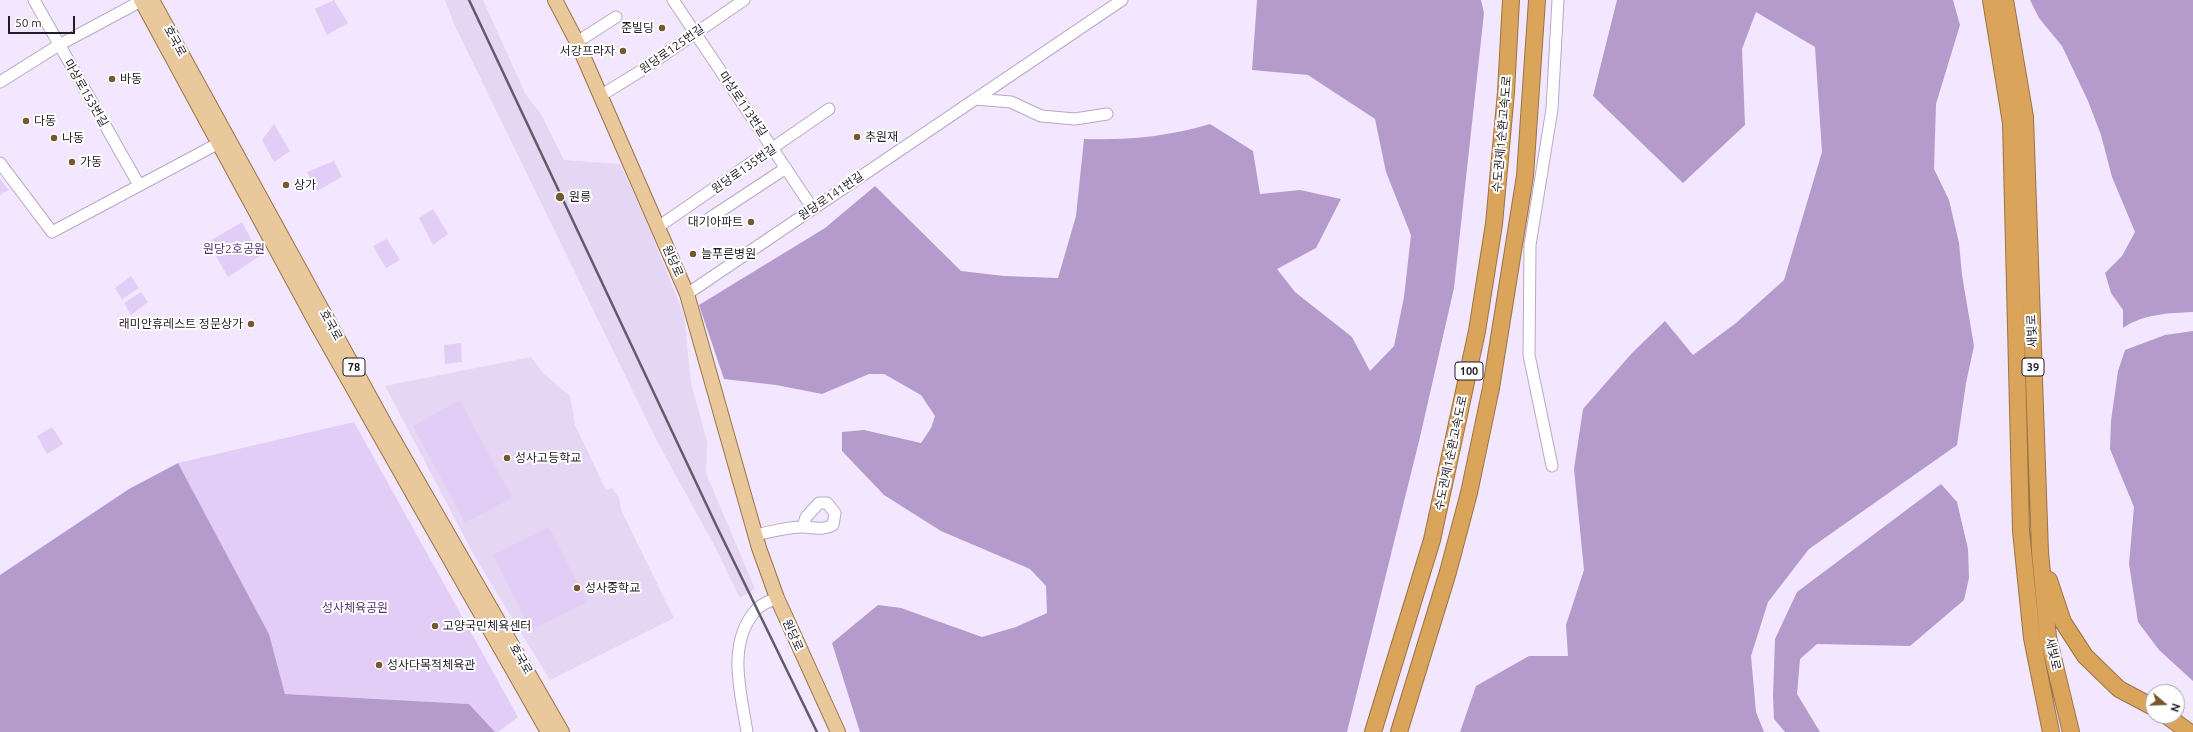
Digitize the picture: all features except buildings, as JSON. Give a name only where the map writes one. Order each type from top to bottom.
[{"type":"highway","name":"수도권제1순환고속도로","points":[[1373,732],[1432,540],[1477,331],[1494,218],[1507,84],[1511,0]]},
{"type":"highway","name":"수도권제1순환고속도로","points":[[1399,732],[1448,572],[1469,493],[1491,388],[1525,176],[1537,0]]},
{"type":"highway","name":"새빛로","points":[[1991,0],[2011,123],[2021,531],[2032,638],[2051,732]]},
{"type":"highway","name":"새빛로","points":[[2005,0],[2025,117],[2040,552],[2048,637],[2071,732]]},
{"type":"highway","points":[[2040,552],[2063,622],[2085,656],[2120,689],[2145,703]]},
{"type":"highway","points":[[2178,724],[2189,732]]},
{"type":"main road","name":"호국로","points":[[144,0],[219,143],[320,329],[548,732]]},
{"type":"main road","name":"호국로","points":[[144,0],[387,428],[562,732]]},
{"type":"main road","name":"원당로","points":[[555,0],[577,42],[687,294],[755,535],[777,598],[838,732]]},
{"type":"street","name":"마상로153번길","points":[[34,0],[139,185]]},
{"type":"street","points":[[0,82],[59,45],[144,0]]},
{"type":"street","name":"마상로113번길","points":[[673,0],[696,32],[813,209]]},
{"type":"street","name":"원당로125번길","points":[[600,96],[639,72],[744,0]]},
{"type":"street","name":"원당로141번길","points":[[687,294],[1122,0]]},
{"type":"street","points":[[1552,466],[1529,355],[1530,245],[1552,108],[1558,0]]},
{"type":"street","points":[[577,42],[616,17]]},
{"type":"street","points":[[975,99],[1011,102],[1041,116],[1075,119],[1107,114]]},
{"type":"street","name":"원당로135번길","points":[[658,227],[774,149],[829,109]]},
{"type":"street","points":[[0,163],[52,232],[219,143]]},
{"type":"street","points":[[710,218],[786,168]]},
{"type":"street","points":[[755,535],[781,529],[803,527]]},
{"type":"street","points":[[747,732],[738,684],[737,662],[743,634],[756,609],[777,598]]},
{"type":"shaded area","points":[[445,0],[483,0],[526,95],[541,114],[564,160],[620,164],[645,218],[684,315],[691,383],[707,441],[706,473],[755,589],[740,598],[715,547],[657,441],[454,24]]},
{"type":"shaded area","points":[[1257,0],[1481,0],[1484,13],[1454,288],[1420,437],[1347,732],[860,732],[832,643],[878,605],[901,608],[982,637],[1016,627],[1047,613],[1046,586],[1030,569],[941,531],[884,495],[842,451],[842,432],[864,430],[921,443],[931,428],[935,416],[921,395],[884,374],[869,374],[822,394],[776,385],[724,379],[699,305],[825,228],[875,186],[961,271],[1004,276],[1058,278],[1076,216],[1084,139],[1147,137],[1178,132],[1210,124],[1253,151],[1260,194],[1300,190],[1341,199],[1316,248],[1277,269],[1295,292],[1352,337],[1370,371],[1394,346],[1404,297],[1411,235],[1386,172],[1375,119],[1308,75],[1252,70]]},
{"type":"shaded area","points":[[1617,0],[1953,0],[1960,25],[1936,104],[1934,169],[1949,200],[1959,243],[1962,275],[1974,346],[1966,383],[1957,445],[1809,549],[1768,602],[1751,656],[1756,712],[1764,732],[1460,732],[1476,686],[1529,656],[1568,656],[1566,625],[1584,570],[1574,469],[1583,409],[1632,353],[1665,321],[1693,355],[1736,323],[1784,280],[1822,152],[1815,47],[1756,12],[1742,49],[1745,125],[1683,183],[1593,96]]},
{"type":"shaded area","points":[[2030,0],[2193,0],[2193,312],[2156,315],[2131,323],[2123,328],[2123,310],[2111,293],[2105,273],[2122,256],[2135,232],[2112,177],[2101,135],[2088,101],[2062,46],[2039,18]]},
{"type":"shaded area","points":[[2193,331],[2193,681],[2159,650],[2138,622],[2129,564],[2134,507],[2110,449],[2111,421],[2118,371],[2125,350],[2165,335]]},
{"type":"shaded area","points":[[531,357],[543,373],[570,396],[575,425],[606,490],[612,488],[619,497],[621,510],[674,618],[550,680],[476,559],[385,386]]},
{"type":"shaded area","points":[[178,463],[269,634],[285,694],[469,704],[495,732],[0,732],[0,575],[129,489]]},
{"type":"shaded area","points":[[1941,484],[1957,502],[1968,549],[1969,578],[1964,600],[1910,646],[1817,644],[1800,659],[1797,694],[1820,732],[1785,732],[1774,719],[1773,696],[1775,639],[1797,592]]},
{"type":"green space","points":[[334,0],[348,23],[327,35],[315,9]]},
{"type":"green space","points":[[274,124],[290,151],[274,162],[262,140]]},
{"type":"green space","points":[[334,161],[342,177],[317,191],[307,172]]},
{"type":"green space","points":[[0,179],[9,190],[0,195]]},
{"type":"green space","points":[[433,209],[448,234],[433,245],[419,218]]},
{"type":"green space","name":"원당2호공원","points":[[242,222],[260,256],[228,277],[208,242]]},
{"type":"green space","points":[[387,239],[400,260],[386,268],[373,246]]},
{"type":"green space","points":[[131,276],[139,288],[122,299],[115,288]]},
{"type":"green space","points":[[141,292],[148,302],[131,315],[124,303]]},
{"type":"green space","points":[[461,343],[462,362],[445,364],[444,345]]},
{"type":"green space","points":[[460,400],[512,498],[465,523],[413,426]]},
{"type":"green space","name":"성사체육공원","points":[[354,422],[518,717],[498,732],[495,732],[469,704],[285,694],[269,634],[178,463]]},
{"type":"green space","points":[[52,427],[63,444],[47,454],[37,436]]},
{"type":"green space","points":[[549,527],[587,602],[531,630],[493,555]]},
{"type":"railway","points":[[469,0],[717,527],[817,732]]},
{"type":"place","name":"준빌딩","points":[[662,28]]},
{"type":"place","name":"서강프라자","points":[[623,51]]},
{"type":"place","name":"바동","points":[[112,79]]},
{"type":"place","name":"다동","points":[[26,121]]},
{"type":"place","name":"추원재","points":[[857,137]]},
{"type":"place","name":"나동","points":[[54,138]]},
{"type":"place","name":"가동","points":[[72,162]]},
{"type":"place","name":"상가","points":[[286,185]]},
{"type":"place","name":"원릉","points":[[560,197]]},
{"type":"place","name":"대기아파트","points":[[751,222]]},
{"type":"place","name":"늘푸른병원","points":[[693,254]]},
{"type":"place","name":"래미안휴레스트 정문상가","points":[[251,324]]},
{"type":"place","name":"성사고등학교","points":[[507,458]]},
{"type":"place","name":"성사중학교","points":[[577,588]]},
{"type":"place","name":"고양국민체육센터","points":[[435,626]]},
{"type":"place","name":"성사다목적체육관","points":[[379,665]]}]
